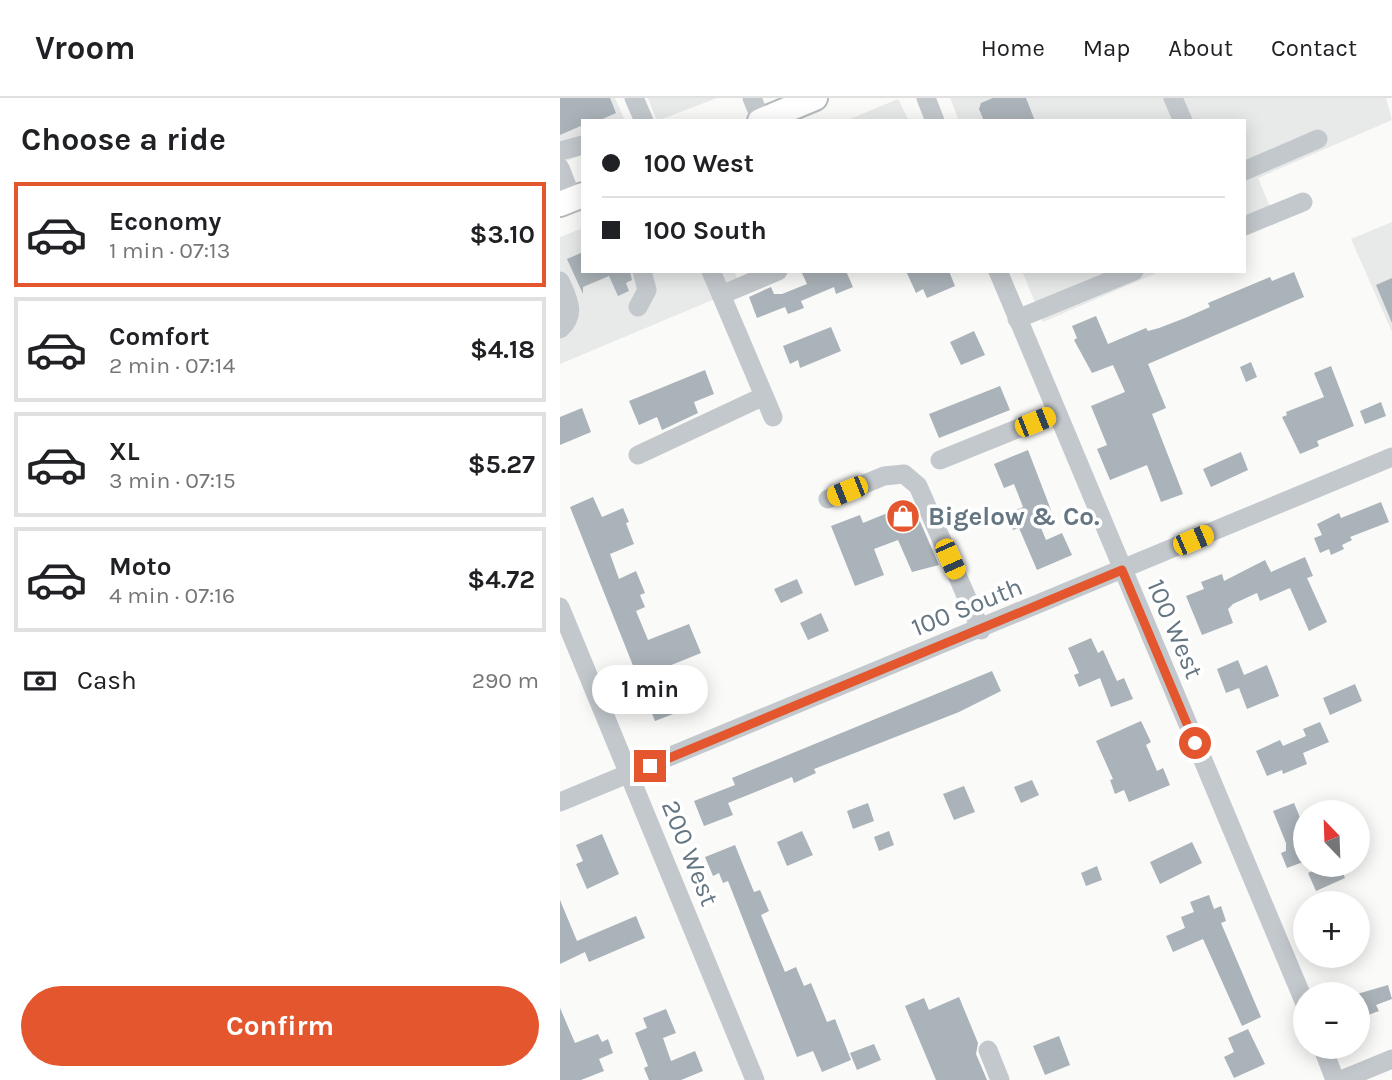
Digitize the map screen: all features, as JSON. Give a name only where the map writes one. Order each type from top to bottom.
[{"type":"main road","points":[[766,119],[816,98]]},
{"type":"street","points":[[634,98],[642,119]]},
{"type":"street","points":[[752,98],[760,119]]},
{"type":"street","points":[[926,98],[934,119]]},
{"type":"street","points":[[1173,98],[1182,119]]},
{"type":"street","points":[[1246,170],[1318,139]]},
{"type":"street","points":[[560,151],[581,146]]},
{"type":"street","points":[[560,168],[572,199]]},
{"type":"street","points":[[1246,225],[1303,202]]},
{"type":"street","points":[[638,307],[647,290],[643,273]]},
{"type":"street","points":[[712,273],[773,417]]},
{"type":"street","points":[[721,295],[773,273]]},
{"type":"street","name":"100 West","points":[[999,273],[1296,982]]},
{"type":"street","points":[[1017,319],[1129,273]]},
{"type":"street","points":[[560,281],[571,310],[567,322],[560,329]]},
{"type":"street","points":[[638,455],[764,396]]},
{"type":"street","points":[[940,460],[1056,413]]},
{"type":"street","name":"100 South","points":[[560,802],[981,630],[1392,457]]},
{"type":"street","points":[[828,499],[884,476],[904,474],[918,486],[981,630]]},
{"type":"street","name":"200 West","points":[[560,607],[755,1080]]},
{"type":"street","points":[[988,1050],[1000,1080]]},
{"type":"street","points":[[1327,1059],[1335,1080]]},
{"type":"street","points":[[1341,1080],[1392,1059]]},
{"type":"shaded area","points":[[560,98],[615,98],[624,119],[581,119],[581,155],[560,164]]},
{"type":"shaded area","points":[[648,98],[717,98],[662,119],[656,119]]},
{"type":"shaded area","points":[[950,98],[1386,98],[1392,120],[1258,178],[1277,223],[1246,236],[1246,119],[958,119]]},
{"type":"shaded area","points":[[898,99],[908,119],[850,119]]},
{"type":"shaded area","points":[[1392,222],[1392,332],[1351,239]]},
{"type":"shaded area","points":[[581,229],[581,273],[735,273],[741,288],[560,364],[560,237]]},
{"type":"shaded area","points":[[1023,273],[1156,273],[1043,322]]},
{"type":"building","points":[[560,98],[610,98],[616,113],[602,119],[581,119],[581,126],[560,135]]},
{"type":"building","points":[[993,98],[1026,98],[1034,119],[983,119],[979,109],[981,103]]},
{"type":"building","points":[[581,253],[581,273],[630,273],[632,280],[626,283],[629,291],[618,296],[609,276],[583,287],[583,294],[567,259]]},
{"type":"building","points":[[1294,272],[1304,297],[1148,364],[1166,408],[1152,414],[1183,494],[1161,502],[1147,465],[1110,480],[1097,449],[1107,445],[1091,406],[1125,392],[1113,365],[1092,373],[1074,340],[1077,338],[1072,326],[1096,316],[1108,344],[1146,328],[1148,331],[1185,318],[1210,307],[1208,303],[1270,277],[1272,281]]},
{"type":"building","points":[[802,273],[847,273],[853,287],[836,294],[834,287],[801,301],[804,308],[788,314],[785,307],[757,318],[749,297],[771,287],[774,294],[782,294],[807,284]]},
{"type":"building","points":[[907,273],[950,273],[955,286],[927,298],[923,289],[916,293]]},
{"type":"building","points":[[1392,278],[1392,323],[1376,285]]},
{"type":"building","points":[[831,327],[841,351],[800,368],[798,360],[790,364],[783,346]]},
{"type":"building","points":[[974,331],[985,355],[961,365],[950,342]]},
{"type":"building","points":[[1251,362],[1257,377],[1246,382],[1240,367]]},
{"type":"building","points":[[1331,366],[1354,426],[1317,441],[1319,446],[1300,454],[1282,417],[1287,415],[1286,412],[1324,397],[1314,373]]},
{"type":"building","points":[[705,370],[714,394],[694,402],[698,413],[662,430],[657,417],[639,425],[629,401]]},
{"type":"building","points":[[1000,386],[1010,410],[939,438],[929,414]]},
{"type":"building","points":[[1381,402],[1386,416],[1365,424],[1360,411]]},
{"type":"building","points":[[582,408],[591,432],[560,445],[560,417]]},
{"type":"building","points":[[1028,450],[1051,510],[1036,516],[1046,540],[1062,533],[1072,555],[1037,570],[1019,528],[1013,530],[1006,514],[1023,507],[1014,484],[1004,488],[994,464]]},
{"type":"building","points":[[1241,452],[1248,470],[1211,487],[1203,469]]},
{"type":"building","points":[[593,497],[602,517],[623,508],[629,522],[626,523],[634,544],[610,554],[619,579],[636,571],[645,593],[640,595],[645,607],[636,611],[648,640],[689,624],[701,653],[664,668],[681,711],[655,721],[570,507]]},
{"type":"building","points":[[1381,502],[1389,522],[1350,537],[1352,540],[1342,545],[1344,549],[1331,555],[1329,549],[1320,553],[1314,538],[1322,535],[1317,524],[1339,513],[1341,518]]},
{"type":"building","points":[[912,503],[939,565],[912,572],[898,540],[874,549],[884,575],[855,586],[831,526],[860,515],[863,523]]},
{"type":"building","points":[[1305,557],[1313,576],[1307,578],[1327,622],[1309,631],[1290,588],[1260,601],[1257,593],[1233,604],[1228,609],[1233,623],[1202,635],[1186,596],[1204,589],[1201,582],[1222,574],[1224,581],[1265,560],[1271,572]]},
{"type":"building","points":[[797,579],[803,593],[781,603],[774,589]]},
{"type":"building","points":[[821,613],[829,631],[808,640],[800,623]]},
{"type":"building","points":[[1091,638],[1098,653],[1103,650],[1117,681],[1124,678],[1133,699],[1111,707],[1100,678],[1079,687],[1074,675],[1079,673],[1068,648]]},
{"type":"building","points":[[1238,660],[1244,675],[1267,665],[1279,696],[1247,709],[1239,688],[1226,693],[1217,669]]},
{"type":"building","points":[[992,671],[1001,691],[959,712],[814,769],[816,773],[794,783],[792,777],[728,803],[733,815],[704,826],[694,801],[735,785],[732,778]]},
{"type":"building","points":[[1355,684],[1362,701],[1330,715],[1323,698]]},
{"type":"building","points":[[1141,721],[1151,742],[1146,745],[1157,771],[1163,768],[1170,785],[1129,802],[1124,790],[1115,794],[1110,780],[1113,779],[1096,741]]},
{"type":"building","points":[[1320,722],[1329,742],[1303,753],[1307,764],[1283,774],[1282,770],[1267,776],[1256,751],[1280,740],[1283,746],[1306,736],[1303,729]]},
{"type":"building","points":[[1032,780],[1039,795],[1021,803],[1014,787]]},
{"type":"building","points":[[964,786],[975,812],[954,820],[943,794]]},
{"type":"building","points":[[868,803],[874,821],[853,829],[847,811]]},
{"type":"building","points":[[1293,803],[1293,866],[1287,868],[1281,853],[1286,851],[1286,843],[1273,811]]},
{"type":"building","points":[[802,831],[813,855],[787,866],[777,842]]},
{"type":"building","points":[[889,831],[894,845],[879,851],[874,837]]},
{"type":"building","points":[[602,834],[619,874],[587,889],[576,864],[583,861],[576,845]]},
{"type":"building","points":[[1192,842],[1202,863],[1160,884],[1150,862]]},
{"type":"building","points":[[735,845],[754,892],[760,890],[769,911],[761,915],[785,972],[796,967],[804,986],[811,983],[827,1022],[835,1019],[851,1060],[822,1072],[813,1051],[797,1057],[728,881],[723,883],[719,873],[713,876],[705,857]]},
{"type":"building","points":[[1097,866],[1102,880],[1086,886],[1081,873]]},
{"type":"building","points":[[1310,877],[1345,877],[1345,878],[1316,891]]},
{"type":"building","points":[[1209,895],[1214,909],[1221,906],[1226,921],[1221,923],[1261,1017],[1242,1026],[1203,939],[1173,952],[1166,936],[1185,928],[1181,917],[1194,912],[1190,902]]},
{"type":"building","points":[[560,900],[577,941],[636,916],[645,938],[589,962],[585,952],[560,964]]},
{"type":"building","points":[[1388,985],[1392,999],[1376,1005],[1379,1011],[1370,1014],[1370,990]]},
{"type":"building","points":[[959,997],[978,1043],[976,1054],[987,1080],[936,1080],[905,1006],[924,998],[929,1010]]},
{"type":"building","points":[[560,1008],[575,1043],[598,1034],[602,1042],[608,1039],[613,1053],[599,1059],[604,1071],[581,1080],[560,1080]]},
{"type":"building","points":[[666,1009],[676,1033],[663,1038],[671,1061],[695,1051],[703,1071],[681,1080],[649,1080],[644,1068],[648,1066],[635,1033],[647,1028],[643,1018]]},
{"type":"building","points":[[1248,1029],[1265,1064],[1234,1078],[1224,1057],[1234,1052],[1228,1038]]},
{"type":"building","points":[[1059,1036],[1070,1065],[1045,1075],[1033,1046]]},
{"type":"building","points":[[874,1044],[881,1060],[857,1070],[850,1053]]},
{"type":"place","name":"Bigelow & Co.","points":[[903,516]]},
{"type":"route","points":[[650,766],[1122,570],[1195,743]]}]
